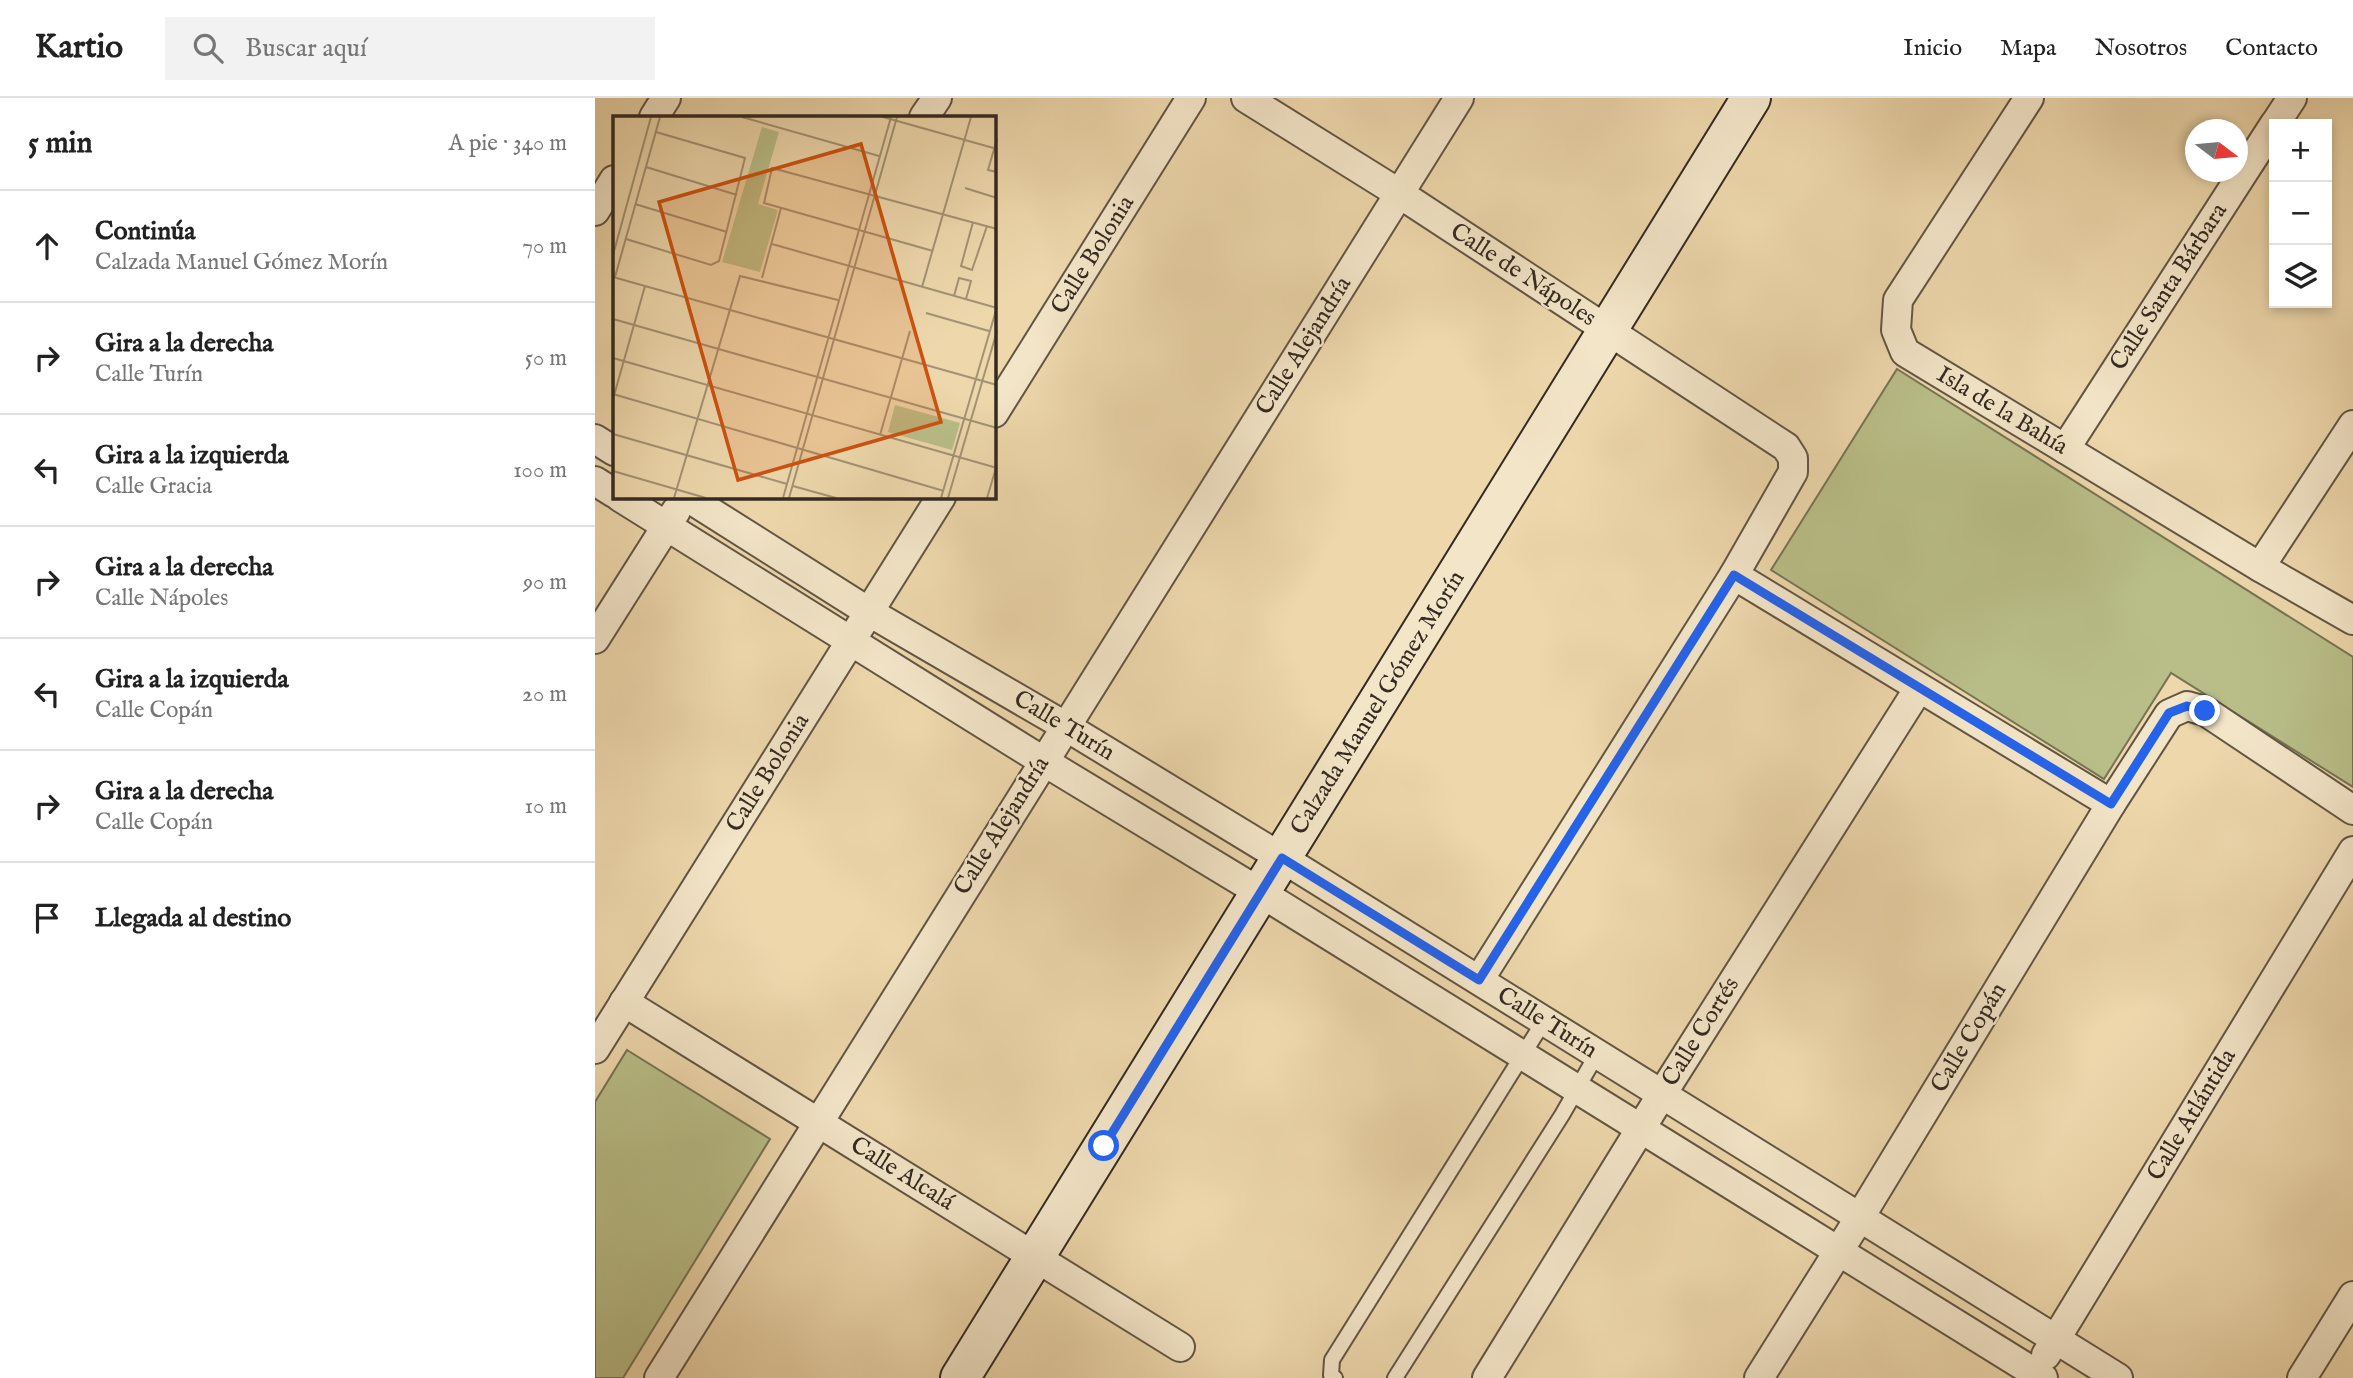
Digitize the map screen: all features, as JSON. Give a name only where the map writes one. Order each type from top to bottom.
[{"type":"street","points":[[655,116],[666,98]]},
{"type":"street","points":[[926,116],[937,98]]},
{"type":"street","name":"Calle Bolonia","points":[[996,410],[1191,98]]},
{"type":"street","name":"Calle de Nápoles","points":[[1246,98],[1400,194],[1786,447],[1793,458],[1793,472],[1734,575]]},
{"type":"street","name":"Calle Alejandría","points":[[659,1378],[1459,98]]},
{"type":"street","name":"Calzada Manuel Gómez Morín","points":[[960,1378],[1751,98]]},
{"type":"street","name":"Isla de la Bahía","points":[[2029,98],[1898,300],[1895,330],[1905,352],[2260,567],[2353,620]]},
{"type":"street","name":"Calle Santa Bárbara","points":[[2278,119],[2292,98]]},
{"type":"street","name":"Calle Santa Bárbara","points":[[2065,449],[2269,133]]},
{"type":"street","points":[[595,211],[613,182]]},
{"type":"street","points":[[2260,567],[2353,425]]},
{"type":"street","points":[[595,439],[613,451]]},
{"type":"street","points":[[595,481],[613,492]]},
{"type":"street","name":"Calle Turín","points":[[623,499],[1043,761],[1524,1055],[2036,1376]]},
{"type":"street","points":[[595,639],[685,499]]},
{"type":"street","name":"Calle Turín","points":[[689,499],[869,612],[1065,726],[1282,858],[2118,1378]]},
{"type":"street","name":"Calle Bolonia","points":[[595,1049],[940,499]]},
{"type":"street","points":[[1479,980],[1734,575],[2111,804]]},
{"type":"street","name":"Calle Cortés","points":[[1487,1378],[1661,1094],[1919,688]]},
{"type":"street","name":"Calle Copán","points":[[1759,1378],[2169,713],[2187,706],[2205,711],[2353,810]]},
{"type":"street","name":"Calle Atlántida","points":[[2036,1376],[2353,851]]},
{"type":"street","name":"Calle Alcalá","points":[[624,1002],[1180,1347]]},
{"type":"street","points":[[2302,1378],[2353,1296]]},
{"type":"lane","points":[[1335,1378],[1331,1375],[1332,1360],[1544,1021]]},
{"type":"lane","points":[[1395,1378],[1597,1054]]},
{"type":"green space","points":[[1897,369],[2353,657],[2353,787],[2171,673],[2104,779],[1771,570]]},
{"type":"green space","points":[[627,1050],[770,1139],[623,1378],[595,1378],[595,1102]]},
{"type":"route","points":[[1104,1146],[1282,858],[1479,980],[1734,575],[2111,804],[2169,713],[2187,706],[2205,711]]}]
